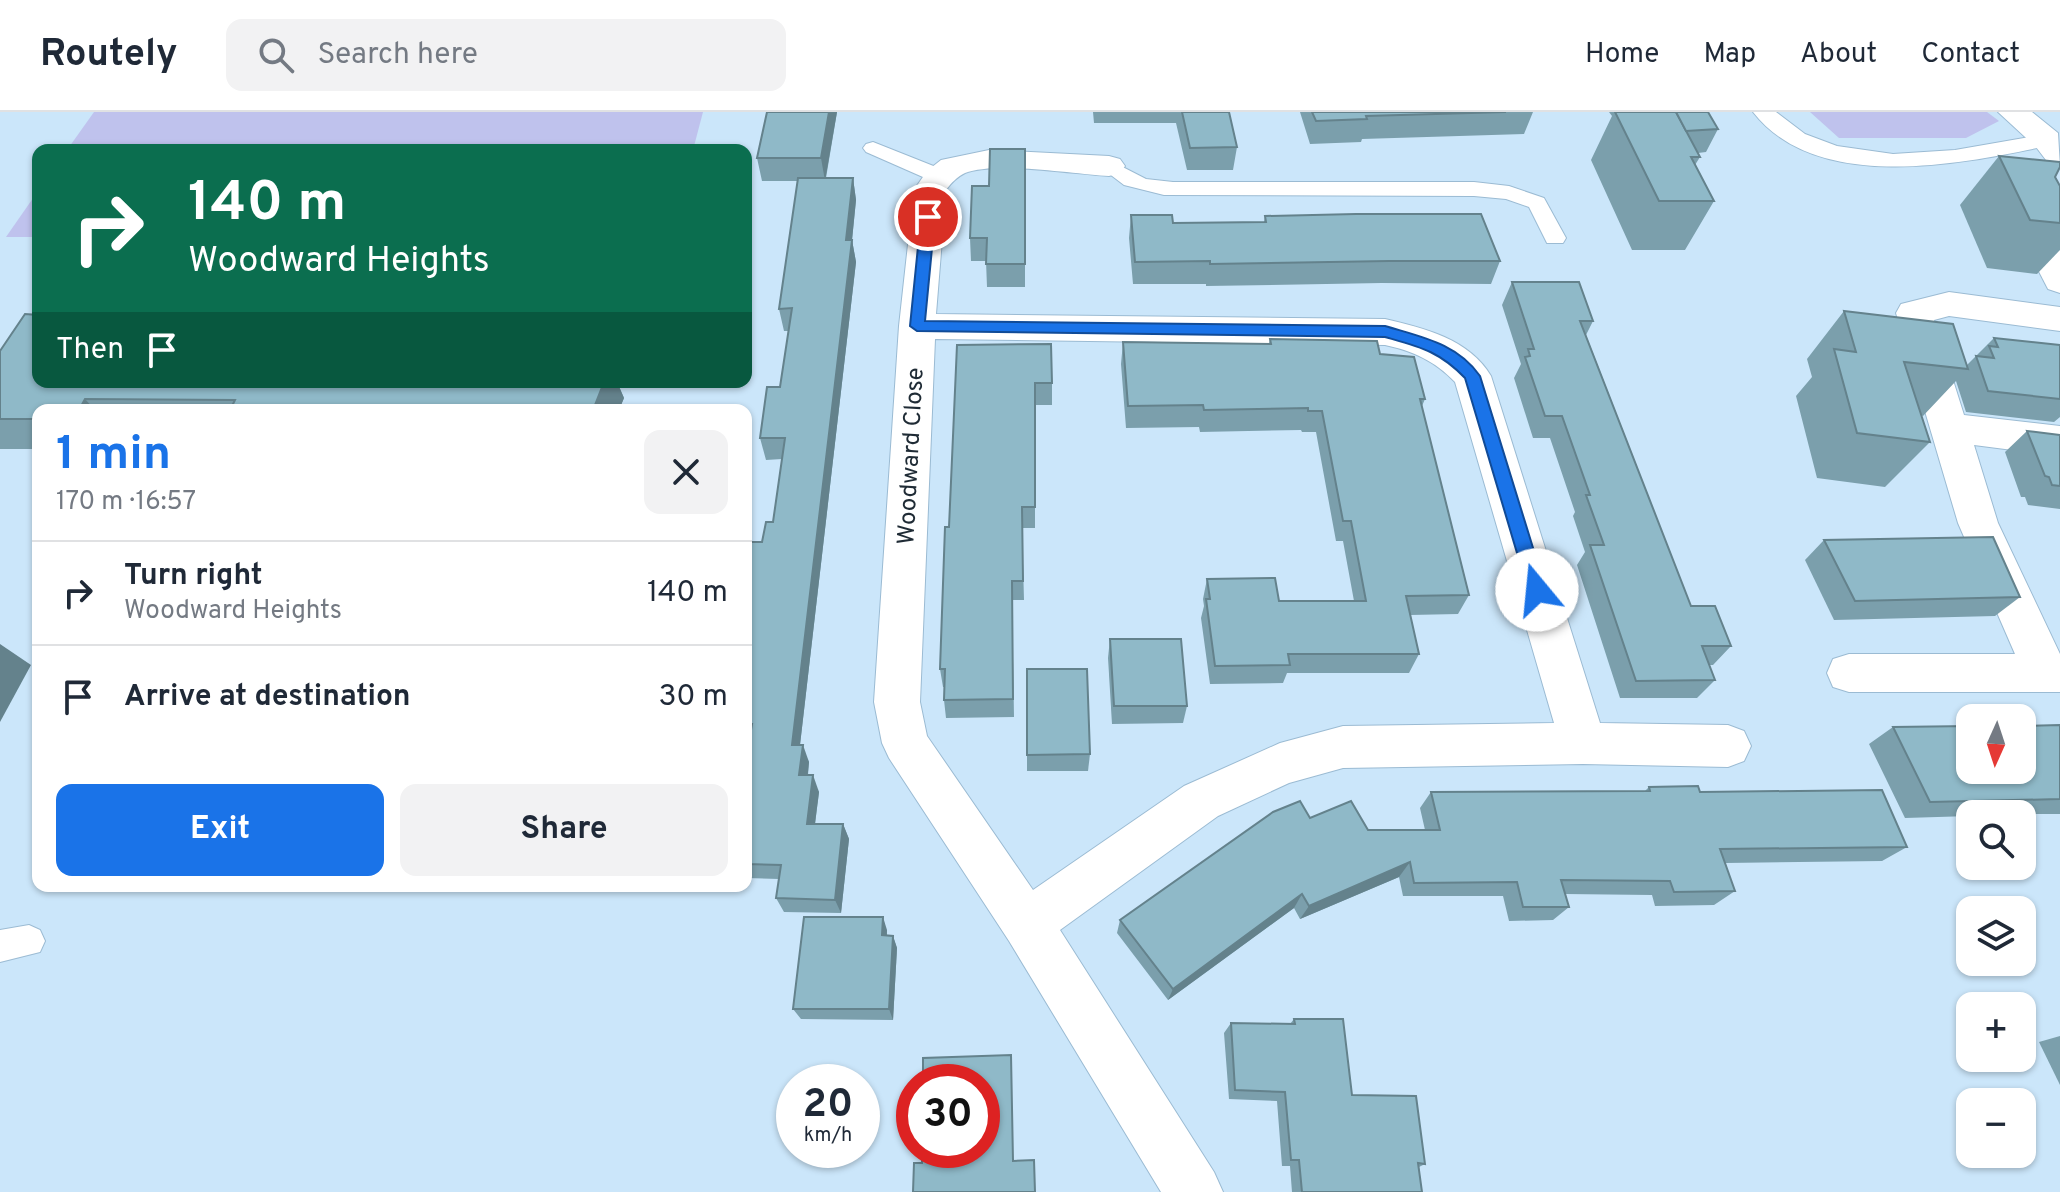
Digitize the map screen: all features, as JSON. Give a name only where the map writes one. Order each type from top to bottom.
[{"type":"street","points":[[2013,112],[2053,148]]},
{"type":"street","points":[[939,176],[954,166],[977,161],[1109,166]]},
{"type":"street","name":"Woodward Close","points":[[939,176],[930,190],[917,326],[897,702],[905,743],[1027,924],[1194,1192]]},
{"type":"street","points":[[2032,225],[2060,281]]},
{"type":"street","points":[[1849,673],[2053,673],[1978,523],[1914,313],[1949,304],[2060,319]]},
{"type":"street","points":[[917,326],[1385,332],[1414,338],[1446,352],[1472,376],[1583,743]]},
{"type":"street","points":[[1949,428],[2060,441]]},
{"type":"street","points":[[1027,924],[1201,801],[1280,764],[1343,747],[1583,743],[1728,746]]},
{"type":"lane","points":[[1763,112],[1802,140],[1854,157],[1923,162],[2053,148]]},
{"type":"lane","points":[[873,148],[939,176]]},
{"type":"lane","points":[[1109,166],[1123,178],[1155,188],[1474,189],[1509,193],[1537,203],[1555,238]]},
{"type":"shaded area","points":[[94,112],[703,112],[695,144],[71,144]]},
{"type":"shaded area","points":[[1810,112],[1987,112],[1999,121],[1966,138],[1839,138]]},
{"type":"shaded area","points":[[32,200],[32,237],[6,237]]},
{"type":"building","points":[[767,112],[829,112],[821,158],[757,158]]},
{"type":"building","points":[[1182,112],[1229,112],[1237,147],[1190,148]]},
{"type":"building","points":[[1312,112],[1506,112],[1366,116],[1367,119],[1316,121]]},
{"type":"building","points":[[1615,112],[1676,112],[1700,157],[1691,157],[1714,201],[1659,201]]},
{"type":"building","points":[[1676,112],[1708,112],[1718,129],[1686,131]]},
{"type":"building","points":[[990,149],[1025,149],[1025,264],[986,264],[987,238],[970,238],[972,186],[989,186]]},
{"type":"building","points":[[1999,156],[2060,162],[2055,177],[2060,186],[2060,223],[2030,220]]},
{"type":"building","points":[[798,178],[853,178],[846,240],[852,240],[792,745],[803,745],[799,775],[813,775],[807,824],[843,824],[835,900],[776,898],[781,865],[752,864],[752,542],[762,542],[766,522],[773,522],[785,438],[760,438],[767,387],[780,387],[792,308],[779,309]]},
{"type":"building","points":[[1481,214],[1500,261],[1135,262],[1131,215],[1172,215],[1173,223],[1266,222],[1265,216]]},
{"type":"building","points":[[1512,282],[1579,282],[1593,321],[1580,321],[1691,606],[1715,606],[1731,646],[1702,646],[1715,680],[1636,681],[1590,545],[1604,545],[1586,495],[1590,495],[1562,416],[1545,416],[1525,357],[1530,356],[1528,349],[1534,349]]},
{"type":"building","points":[[1844,311],[1953,324],[1968,369],[1904,362],[1930,442],[1857,433],[1834,349],[1856,352]]},
{"type":"building","points":[[25,314],[32,315],[32,388],[602,388],[595,404],[233,404],[235,400],[85,399],[82,404],[32,404],[32,419],[0,419],[0,351]]},
{"type":"building","points":[[1994,338],[2060,345],[2060,399],[1988,391],[1976,356],[1994,358],[1989,346],[1998,347]]},
{"type":"building","points":[[1270,339],[1377,341],[1380,354],[1414,357],[1425,399],[1420,399],[1469,595],[1406,596],[1419,654],[1288,654],[1290,665],[1215,666],[1206,599],[1210,599],[1207,579],[1275,578],[1279,601],[1366,601],[1351,521],[1343,521],[1322,411],[1308,411],[1308,408],[1204,410],[1203,405],[1128,406],[1123,342],[1271,344]]},
{"type":"building","points":[[1051,344],[1052,383],[1035,383],[1035,507],[1022,507],[1023,581],[1012,581],[1013,699],[944,700],[945,669],[940,669],[945,527],[949,527],[957,345]]},
{"type":"building","points":[[2027,431],[2060,435],[2060,486],[2052,485],[2049,477],[2045,476]]},
{"type":"building","points":[[1993,537],[2020,597],[1855,601],[1824,540]]},
{"type":"building","points":[[1110,639],[1181,639],[1187,706],[1114,706]]},
{"type":"building","points":[[1027,669],[1087,669],[1090,754],[1027,755]]},
{"type":"building","points":[[2060,725],[2060,799],[1930,802],[1893,727],[1956,726],[1956,784],[2036,784],[2036,726]]},
{"type":"building","points":[[1698,786],[1700,792],[1882,790],[1907,847],[1720,849],[1735,891],[1674,892],[1670,881],[1561,880],[1569,907],[1523,907],[1517,882],[1414,883],[1410,862],[1309,906],[1302,894],[1173,989],[1120,920],[1273,812],[1300,801],[1310,818],[1351,801],[1368,830],[1440,830],[1431,792],[1650,791],[1649,787]]},
{"type":"building","points":[[804,917],[883,917],[882,935],[893,936],[889,1009],[793,1009]]},
{"type":"building","points":[[1294,1019],[1343,1019],[1352,1095],[1416,1096],[1425,1164],[1418,1163],[1422,1192],[1302,1192],[1299,1160],[1291,1160],[1285,1092],[1235,1090],[1231,1023],[1295,1024]]},
{"type":"building","points":[[1011,1055],[1013,1161],[1034,1160],[1035,1192],[913,1192],[914,1168],[1000,1168],[1000,1064],[923,1064],[923,1058]]},
{"type":"route","points":[[928,217],[917,326],[1385,332],[1438,347],[1454,357],[1472,376],[1537,590]]}]
